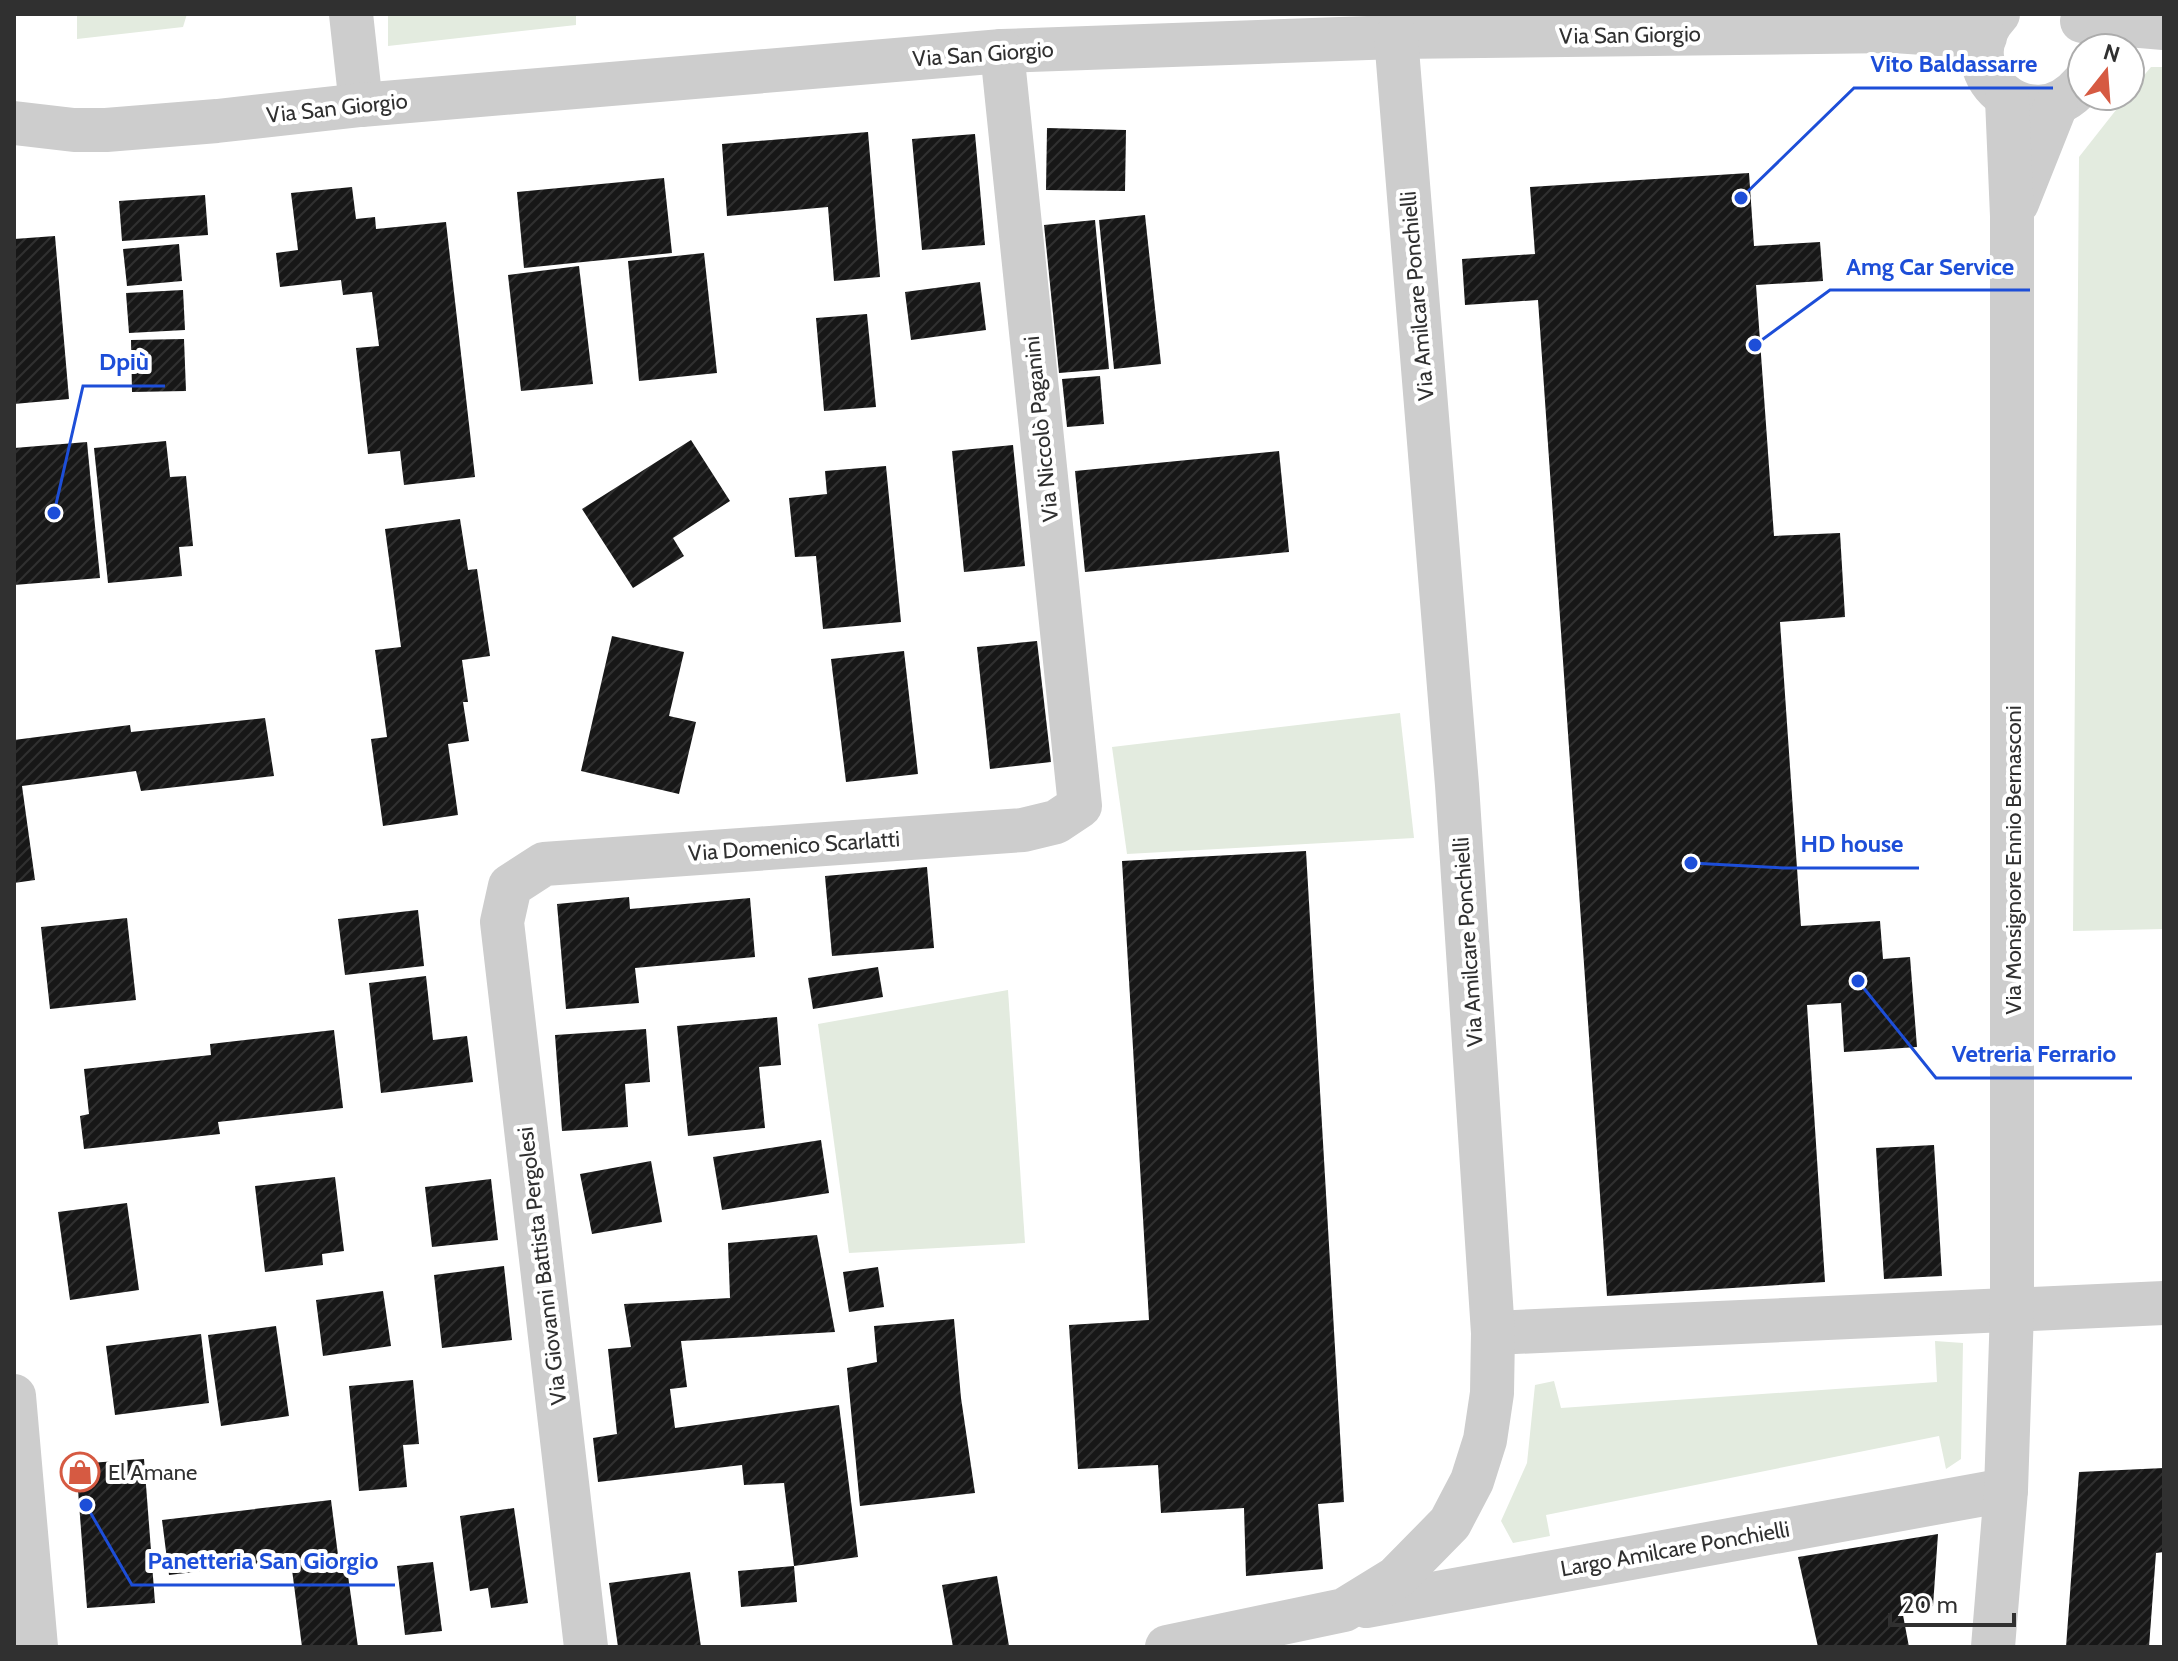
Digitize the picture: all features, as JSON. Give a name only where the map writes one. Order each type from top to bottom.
[{"type":"street","points":[[351,14],[361,105]]},
{"type":"street","name":"Via San Giorgio","points":[[14,139],[74,130],[217,121],[361,105],[1002,51],[1396,37],[1491,26],[1894,31],[1994,55],[2030,107],[2066,95]]},
{"type":"street","points":[[2082,28],[2164,30]]},
{"type":"street","name":"Via Amilcare Ponchielli","points":[[1167,1647],[1344,1610],[1396,1578],[1450,1523],[1472,1481],[1485,1440],[1492,1393],[1493,1333],[1457,785],[1396,37]]},
{"type":"street","name":"Via Niccolò Paganini","points":[[1002,51],[1080,806]]},
{"type":"street","name":"Via Monsignore Ennio Bernasconi","points":[[1993,1647],[2006,1490],[2012,1310],[2012,216],[1994,55]]},
{"type":"street","name":"Via Monsignore Ennio Bernasconi","points":[[2012,216],[2066,100]]},
{"type":"street","name":"Via San Giorgio","points":[[14,123],[74,130]]},
{"type":"street","name":"Via Domenico Scarlatti","points":[[510,886],[544,864],[1023,830],[1056,822],[1080,806]]},
{"type":"street","name":"Via Giovanni Battista Pergolesi","points":[[510,886],[502,922],[586,1647]]},
{"type":"street","points":[[1493,1333],[2164,1303]]},
{"type":"street","points":[[14,1396],[36,1647]]},
{"type":"street","name":"Largo Amilcare Ponchielli","points":[[1344,1610],[2006,1490]]},
{"type":"shaded area","points":[[77,14],[187,14],[183,27],[77,39]]},
{"type":"shaded area","points":[[388,14],[576,14],[576,25],[388,46]]},
{"type":"shaded area","points":[[2151,67],[2164,67],[2164,929],[2073,931],[2079,157],[2114,112],[2146,112],[2146,73]]},
{"type":"shaded area","points":[[1400,713],[1414,838],[1127,854],[1112,747]]},
{"type":"shaded area","points":[[1008,990],[1025,1243],[849,1253],[818,1024]]},
{"type":"shaded area","points":[[1935,1341],[1963,1343],[1961,1459],[1946,1469],[1939,1436],[1546,1515],[1550,1536],[1513,1543],[1501,1521],[1527,1463],[1535,1385],[1554,1381],[1561,1408],[1937,1382]]},
{"type":"building","points":[[1047,128],[1126,130],[1125,191],[1046,190]]},
{"type":"building","points":[[868,132],[880,277],[834,281],[828,207],[727,216],[722,144]]},
{"type":"building","points":[[975,134],[985,245],[922,250],[912,139]]},
{"type":"building","points":[[1749,173],[1754,246],[1820,242],[1823,281],[1756,285],[1774,536],[1840,533],[1845,617],[1780,622],[1801,926],[1880,921],[1883,959],[1910,957],[1917,1047],[1844,1052],[1841,1003],[1807,1005],[1825,1282],[1607,1296],[1538,300],[1465,305],[1462,259],[1535,254],[1530,187]]},
{"type":"building","points":[[664,178],[672,253],[524,268],[517,192]]},
{"type":"building","points":[[352,187],[356,219],[375,217],[376,229],[446,222],[475,477],[404,485],[400,451],[368,454],[356,348],[379,346],[372,292],[343,295],[341,280],[280,287],[276,253],[298,250],[291,193]]},
{"type":"building","points":[[205,195],[208,235],[122,241],[119,201]]},
{"type":"building","points":[[1145,215],[1161,364],[1114,369],[1099,220]]},
{"type":"building","points":[[1095,220],[1109,369],[1059,373],[1044,225]]},
{"type":"building","points":[[55,236],[69,399],[14,404],[14,239]]},
{"type":"building","points":[[179,244],[182,281],[127,286],[123,249]]},
{"type":"building","points":[[704,253],[717,373],[639,381],[628,261]]},
{"type":"building","points":[[579,266],[593,384],[521,391],[508,275]]},
{"type":"building","points":[[980,282],[986,330],[911,340],[905,292]]},
{"type":"building","points":[[183,290],[185,330],[129,333],[126,293]]},
{"type":"building","points":[[867,314],[876,407],[824,411],[816,318]]},
{"type":"building","points":[[184,339],[186,391],[132,392],[131,340]]},
{"type":"building","points":[[1100,376],[1104,424],[1067,427],[1062,379]]},
{"type":"building","points":[[691,440],[730,501],[673,538],[684,556],[633,588],[582,509]]},
{"type":"building","points":[[166,441],[170,477],[186,476],[193,546],[179,547],[182,576],[108,583],[94,448]]},
{"type":"building","points":[[87,442],[100,578],[14,585],[14,448]]},
{"type":"building","points":[[1013,445],[1025,566],[964,572],[952,451]]},
{"type":"building","points":[[1279,451],[1289,552],[1085,572],[1075,471]]},
{"type":"building","points":[[886,466],[901,622],[823,629],[816,556],[795,557],[789,498],[827,494],[825,471]]},
{"type":"building","points":[[460,519],[468,570],[477,569],[490,656],[462,660],[468,702],[463,702],[469,741],[448,744],[458,815],[383,826],[371,739],[387,737],[375,650],[401,647],[385,529]]},
{"type":"building","points":[[612,636],[684,652],[669,716],[696,722],[679,794],[581,771]]},
{"type":"building","points":[[1037,641],[1051,762],[990,769],[977,647]]},
{"type":"building","points":[[904,651],[918,774],[846,782],[831,659]]},
{"type":"building","points":[[265,718],[274,776],[141,791],[136,771],[22,786],[35,880],[14,883],[14,740],[130,725],[131,732]]},
{"type":"building","points":[[1306,851],[1344,1502],[1318,1504],[1323,1569],[1246,1576],[1244,1508],[1161,1513],[1158,1465],[1078,1469],[1069,1325],[1149,1320],[1122,861]]},
{"type":"building","points":[[927,867],[934,948],[832,956],[825,876]]},
{"type":"building","points":[[629,897],[630,909],[750,898],[755,957],[635,968],[639,1003],[566,1009],[557,904]]},
{"type":"building","points":[[418,910],[424,966],[345,975],[338,919]]},
{"type":"building","points":[[127,918],[136,1000],[50,1009],[41,927]]},
{"type":"building","points":[[878,967],[883,997],[813,1009],[808,978]]},
{"type":"building","points":[[426,976],[433,1040],[467,1036],[473,1082],[381,1093],[369,983]]},
{"type":"building","points":[[777,1017],[781,1065],[759,1067],[765,1128],[688,1136],[677,1026]]},
{"type":"building","points":[[646,1029],[650,1082],[625,1084],[628,1127],[562,1131],[555,1035]]},
{"type":"building","points":[[334,1030],[343,1108],[218,1122],[220,1134],[84,1149],[80,1116],[89,1114],[84,1069],[211,1055],[210,1044]]},
{"type":"building","points":[[821,1140],[829,1193],[722,1210],[713,1157]]},
{"type":"building","points":[[1934,1145],[1942,1276],[1884,1279],[1876,1148]]},
{"type":"building","points":[[651,1161],[662,1222],[592,1234],[580,1174]]},
{"type":"building","points":[[335,1177],[344,1251],[322,1254],[323,1265],[265,1272],[255,1186]]},
{"type":"building","points":[[491,1179],[498,1240],[432,1247],[425,1187]]},
{"type":"building","points":[[127,1203],[139,1290],[70,1300],[58,1212]]},
{"type":"building","points":[[817,1235],[835,1332],[681,1341],[687,1387],[670,1389],[675,1428],[839,1405],[858,1557],[794,1566],[784,1483],[744,1485],[742,1465],[598,1482],[593,1438],[617,1434],[608,1349],[631,1347],[624,1304],[730,1298],[728,1243]]},
{"type":"building","points":[[504,1266],[512,1340],[442,1348],[434,1275]]},
{"type":"building","points":[[878,1267],[884,1307],[849,1312],[843,1272]]},
{"type":"building","points":[[383,1291],[391,1346],[323,1356],[316,1300]]},
{"type":"building","points":[[954,1319],[961,1398],[975,1493],[860,1506],[847,1368],[877,1362],[874,1326]]},
{"type":"building","points":[[276,1326],[289,1416],[221,1426],[208,1335]]},
{"type":"building","points":[[201,1334],[209,1403],[115,1415],[106,1346]]},
{"type":"building","points":[[413,1380],[419,1444],[403,1445],[407,1487],[359,1491],[349,1386]]},
{"type":"building","points":[[144,1459],[155,1603],[87,1608],[76,1464]]},
{"type":"building","points":[[2164,1468],[2164,1552],[2156,1553],[2149,1647],[2066,1647],[2079,1472]]},
{"type":"building","points":[[331,1500],[338,1555],[345,1554],[358,1647],[302,1647],[291,1562],[310,1558],[169,1575],[162,1520]]},
{"type":"building","points":[[514,1508],[528,1603],[491,1608],[488,1588],[470,1591],[460,1516]]},
{"type":"building","points":[[1938,1534],[1933,1606],[1903,1615],[1909,1647],[1818,1647],[1798,1557]]},
{"type":"building","points":[[433,1562],[442,1631],[405,1635],[397,1566]]},
{"type":"building","points":[[794,1566],[797,1602],[741,1607],[738,1571]]},
{"type":"building","points":[[690,1572],[701,1647],[618,1647],[609,1583]]},
{"type":"building","points":[[997,1576],[1009,1646],[953,1647],[942,1585]]},
{"type":"place","name":"Vito Baldassarre","points":[[1741,198]]},
{"type":"place","name":"Amg Car Service","points":[[1755,345]]},
{"type":"place","name":"Dpiù","points":[[54,513]]},
{"type":"place","name":"HD house","points":[[1691,863]]},
{"type":"place","name":"Vetreria Ferrario","points":[[1858,981]]},
{"type":"place","name":"El Amane","points":[[80,1472]]},
{"type":"place","name":"Panetteria San Giorgio","points":[[86,1505]]}]
